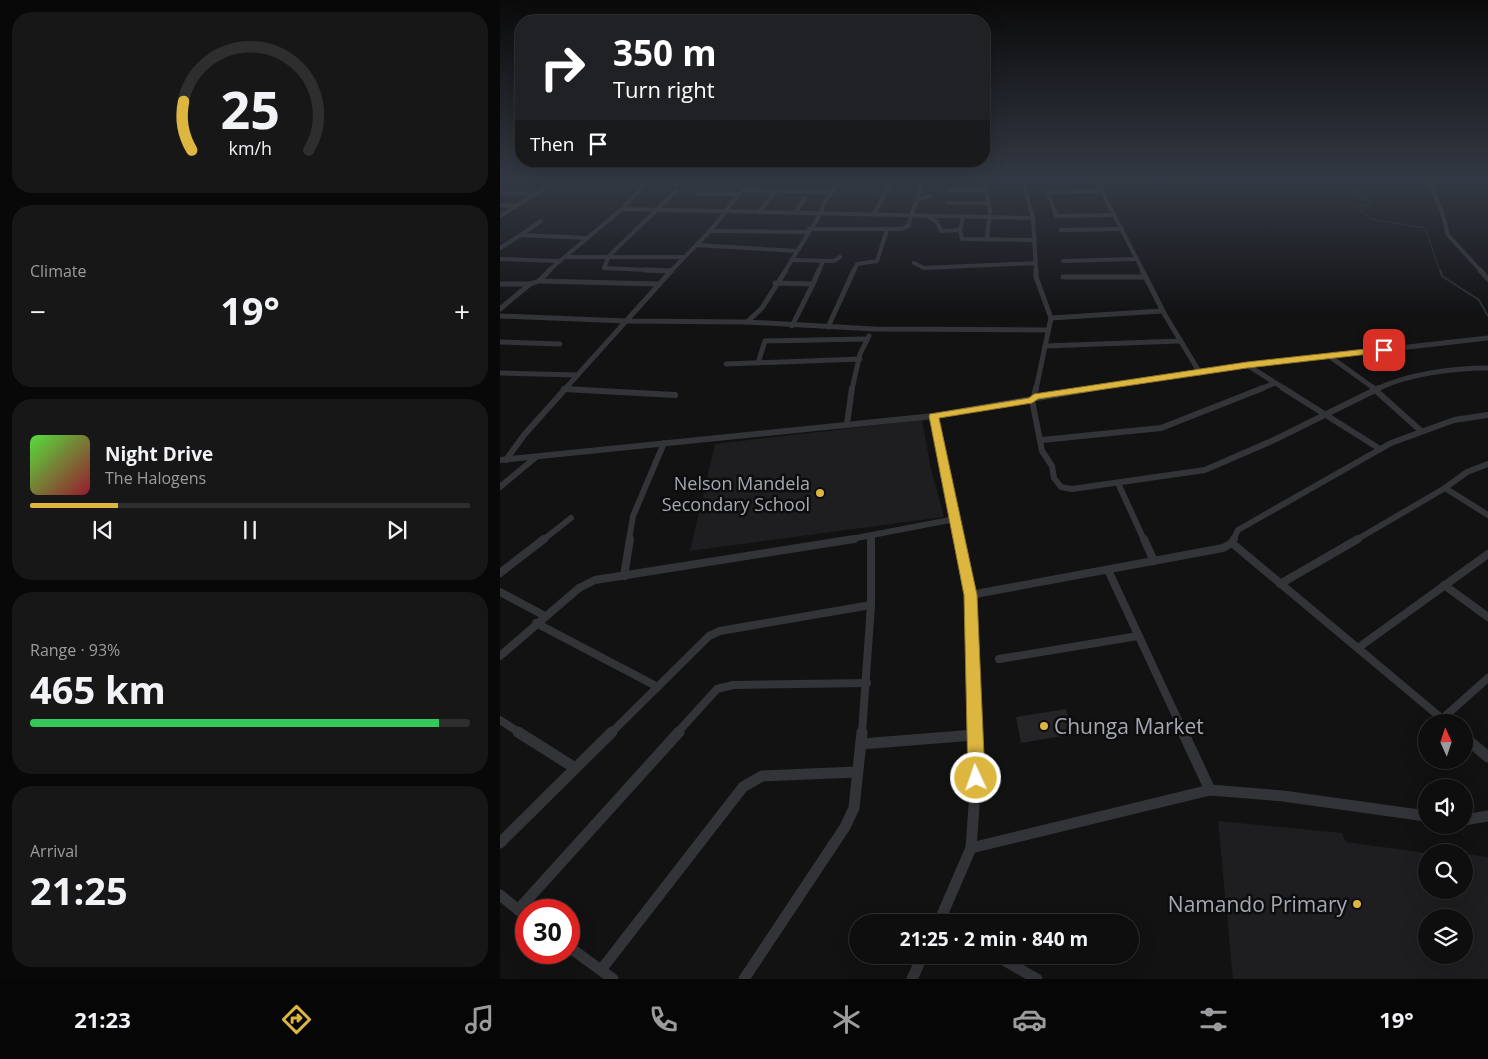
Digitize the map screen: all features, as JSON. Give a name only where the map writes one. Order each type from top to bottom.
[{"type":"street","points":[[500,248],[537,224]]},
{"type":"street","points":[[539,281],[558,261],[566,257],[605,224]]},
{"type":"street","points":[[643,224],[609,256],[604,268],[671,271]]},
{"type":"street","points":[[503,460],[658,284],[716,224]]},
{"type":"street","points":[[746,322],[757,315],[813,224]]},
{"type":"street","points":[[710,230],[887,230],[902,229],[908,226],[908,224]]},
{"type":"street","points":[[938,224],[941,231],[960,230]]},
{"type":"street","points":[[961,224],[960,230],[962,239],[1034,240]]},
{"type":"street","points":[[987,239],[989,224]]},
{"type":"street","points":[[1033,224],[1036,277],[1052,318],[1033,399],[1042,440],[1042,450],[1052,466],[1054,478],[1061,487],[1072,489],[1205,470],[1274,440],[1375,390],[1408,378],[1465,368],[1488,368]]},
{"type":"street","points":[[1119,224],[1162,311],[1200,373]]},
{"type":"street","points":[[1447,224],[1449,238],[1488,279]]},
{"type":"street","points":[[1061,230],[1122,229]]},
{"type":"street","points":[[828,327],[857,264],[877,261],[887,230]]},
{"type":"street","points":[[521,235],[588,238]]},
{"type":"street","points":[[696,245],[797,251]]},
{"type":"street","points":[[566,257],[684,257]]},
{"type":"street","points":[[791,260],[834,262],[840,257]]},
{"type":"street","points":[[1063,261],[1136,259]]},
{"type":"street","points":[[500,260],[558,261]]},
{"type":"street","points":[[792,326],[824,261]]},
{"type":"street","points":[[914,263],[924,268],[1036,263]]},
{"type":"street","points":[[1064,277],[1146,277]]},
{"type":"street","points":[[500,284],[530,284],[539,281],[658,284]]},
{"type":"street","points":[[775,283],[813,284]]},
{"type":"street","points":[[500,309],[530,284]]},
{"type":"street","points":[[1052,318],[1162,311]]},
{"type":"street","points":[[500,316],[626,322],[746,322],[874,329],[1048,330]]},
{"type":"street","points":[[847,424],[850,398],[860,359],[866,339],[874,329]]},
{"type":"street","points":[[503,460],[934,416],[1247,365],[1488,338]]},
{"type":"street","points":[[758,363],[765,341],[866,339]]},
{"type":"street","points":[[1045,346],[1180,341]]},
{"type":"street","points":[[500,342],[560,344]]},
{"type":"street","points":[[1329,356],[1375,390],[1421,431]]},
{"type":"street","points":[[726,364],[860,359]]},
{"type":"street","points":[[1247,365],[1326,413],[1380,449]]},
{"type":"street","points":[[500,373],[577,375]]},
{"type":"street","points":[[1042,440],[1161,428],[1276,383]]},
{"type":"street","points":[[564,389],[675,396]]},
{"type":"street","points":[[970,595],[1223,548],[1232,543],[1238,530],[1380,449],[1421,431],[1466,418],[1488,415]]},
{"type":"street","points":[[934,416],[970,595],[976,778],[971,848],[942,914]]},
{"type":"street","points":[[624,576],[634,516],[664,443]]},
{"type":"street","points":[[500,488],[536,457]]},
{"type":"street","points":[[1280,584],[1445,488],[1467,472],[1488,464]]},
{"type":"street","points":[[1118,483],[1154,561]]},
{"type":"street","points":[[1445,488],[1488,515]]},
{"type":"street","points":[[500,573],[571,518]]},
{"type":"street","points":[[500,656],[536,623],[579,588],[595,580],[870,536],[955,519]]},
{"type":"street","points":[[744,979],[845,827],[856,799],[857,772],[867,683],[871,605],[870,536]]},
{"type":"street","points":[[1232,543],[1436,714]]},
{"type":"street","points":[[1358,648],[1488,554]]},
{"type":"street","points":[[1108,570],[1210,790]]},
{"type":"street","points":[[1444,585],[1488,617]]},
{"type":"street","points":[[500,592],[545,616]]},
{"type":"street","points":[[500,843],[702,640],[714,633],[871,605]]},
{"type":"street","points":[[536,623],[656,686]]},
{"type":"street","points":[[998,659],[1138,636]]},
{"type":"street","points":[[1451,714],[1488,678]]},
{"type":"street","points":[[534,899],[717,689],[733,685],[867,683]]},
{"type":"street","points":[[500,720],[575,768]]},
{"type":"street","points":[[861,744],[974,735]]},
{"type":"street","points":[[1473,744],[1488,757]]},
{"type":"street","points":[[601,970],[744,787],[754,778],[791,773],[857,772]]},
{"type":"street","points":[[971,848],[1210,790],[1283,796],[1418,815]]},
{"type":"street","points":[[1473,818],[1488,816]]},
{"type":"street","points":[[500,895],[515,907]]},
{"type":"street","points":[[580,955],[613,979]]},
{"type":"street","points":[[912,979],[920,964]]},
{"type":"street","points":[[1011,964],[1037,979]]},
{"type":"shaded area","name":"Nelson Mandela Secondary School","points":[[922,420],[931,469],[944,517],[690,551],[715,444]]},
{"type":"shaded area","name":"Namando Primary","points":[[1218,821],[1342,833],[1346,842],[1418,852],[1418,899],[1473,899],[1473,855],[1488,857],[1488,979],[1233,979]]},
{"type":"building","name":"Chunga Market","points":[[1066,709],[1073,734],[1021,743],[1016,717]]},
{"type":"waterway","points":[[1399,224],[1425,228],[1440,271]]},
{"type":"waterway","points":[[1440,270],[1442,276],[1479,300],[1488,316]]},
{"type":"place","name":"Nelson Mandela Secondary School","points":[[820,493]]},
{"type":"place","name":"Chunga Market","points":[[1044,726]]},
{"type":"place","name":"Namando Primary","points":[[1357,904]]},
{"type":"route","points":[[976,778],[970,595],[934,416],[1034,400],[1034,397],[1247,365],[1384,350]]}]
